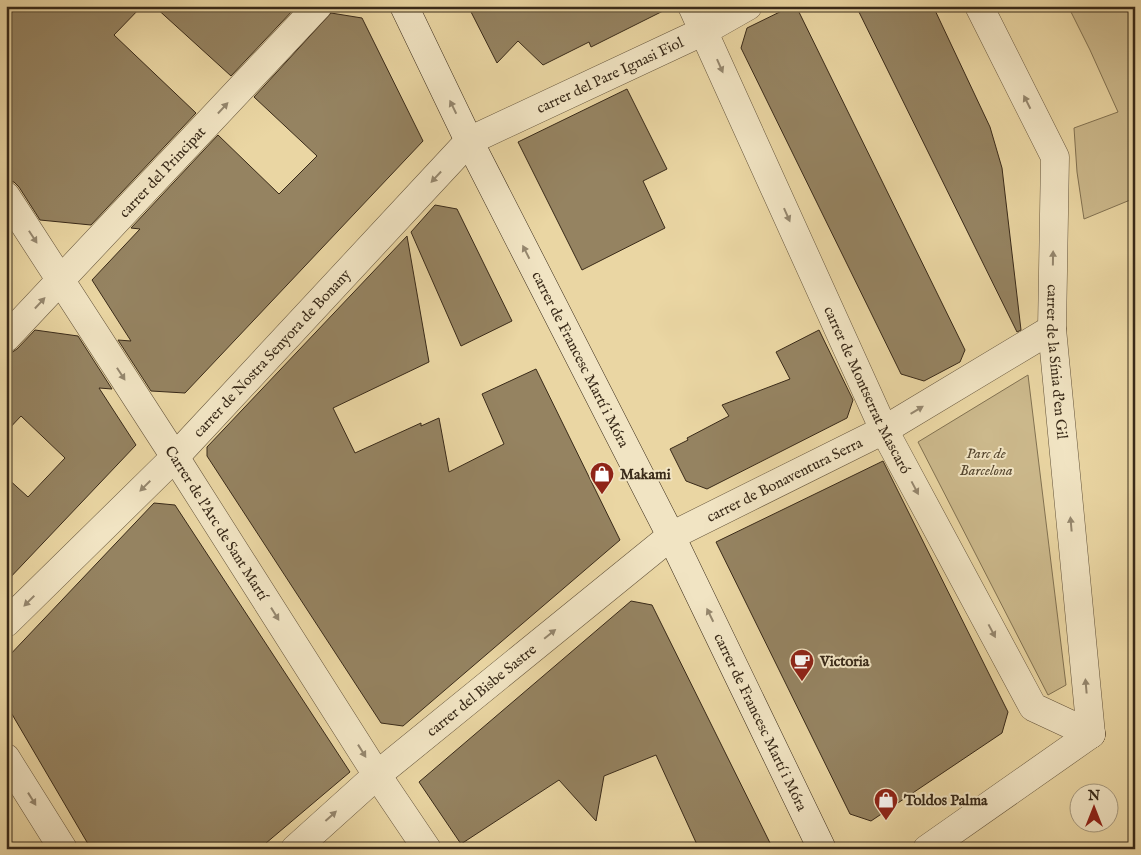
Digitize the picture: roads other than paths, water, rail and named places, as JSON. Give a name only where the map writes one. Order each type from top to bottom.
[{"type":"street","name":"carrer del Principat","points":[[6,338],[318,6]]},
{"type":"street","name":"carrer de Francesc Martí i Móra","points":[[404,6],[469,141],[671,536],[822,849]]},
{"type":"street","name":"carrer de Montserrat Mascaró","points":[[692,6],[884,430],[1033,707],[1091,734]]},
{"type":"street","name":"carrer del Pare Ignasi Fiol","points":[[469,141],[704,31],[748,6]]},
{"type":"street","name":"carrer de la Sínia d'en Gil","points":[[979,6],[1055,158],[1052,329],[1091,734]]},
{"type":"street","name":"carrer de Nostra Senyora de Bonany","points":[[6,624],[175,456],[469,141]]},
{"type":"street","name":"Carrer de l'Arc de Sant Martí","points":[[6,196],[175,456],[377,775],[427,849]]},
{"type":"street","name":"carrer de Bonaventura Serra","points":[[671,536],[884,430],[1052,329]]},
{"type":"street","name":"carrer del Bisbe Sastre","points":[[295,849],[377,775],[671,536]]},
{"type":"street","points":[[927,849],[1091,734]]},
{"type":"street","points":[[6,758],[63,849]]},
{"type":"place","name":"Makami","points":[[602,495]]},
{"type":"place","name":"Victoria","points":[[802,682]]},
{"type":"place","name":"Toldos Palma","points":[[886,821]]},
{"type":"park label","name":"Parc de Barcelona","points":[[986,462]]}]
